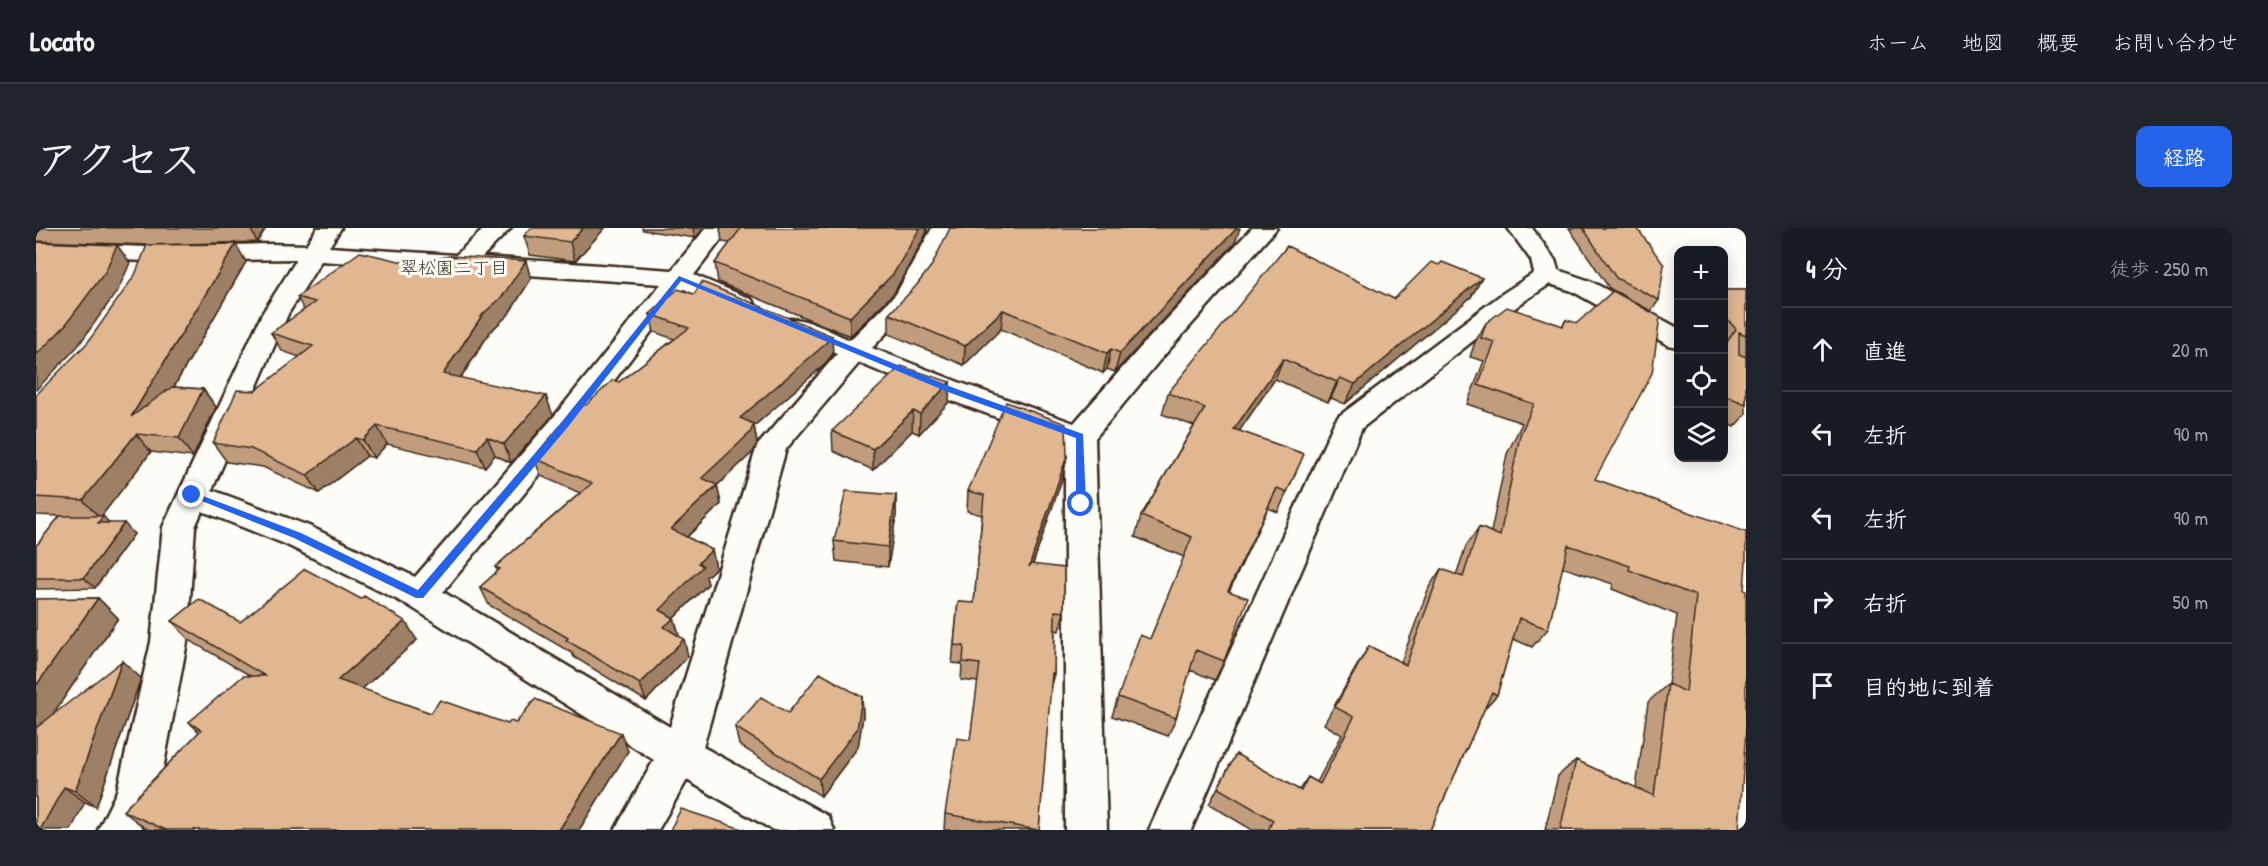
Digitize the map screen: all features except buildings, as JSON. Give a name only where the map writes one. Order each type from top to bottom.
[{"type":"street","points":[[119,830],[137,796],[169,642],[179,527],[275,314],[329,228]]},
{"type":"street","points":[[462,263],[499,228]]},
{"type":"street","points":[[420,596],[563,426],[718,228]]},
{"type":"street","points":[[636,830],[660,785],[681,755],[772,446],[854,351],[905,299],[916,283],[944,228]]},
{"type":"street","points":[[1086,830],[1080,436],[1149,355],[1265,228]]},
{"type":"street","points":[[1520,228],[1543,260],[1547,275]]},
{"type":"street","points":[[36,250],[148,254],[271,251],[679,278],[951,390],[1080,436]]},
{"type":"street","points":[[137,283],[148,254]]},
{"type":"street","points":[[1547,275],[1581,286],[1674,337]]},
{"type":"street","points":[[1170,830],[1349,423],[1511,298],[1547,275]]},
{"type":"street","points":[[192,495],[297,535],[420,596],[681,755],[813,830]]},
{"type":"district","name":"翠松園二丁目","points":[[454,267]]},
{"type":"route","points":[[192,495],[297,535],[420,596],[563,426],[679,278],[951,390],[1080,436],[1081,504]]}]
